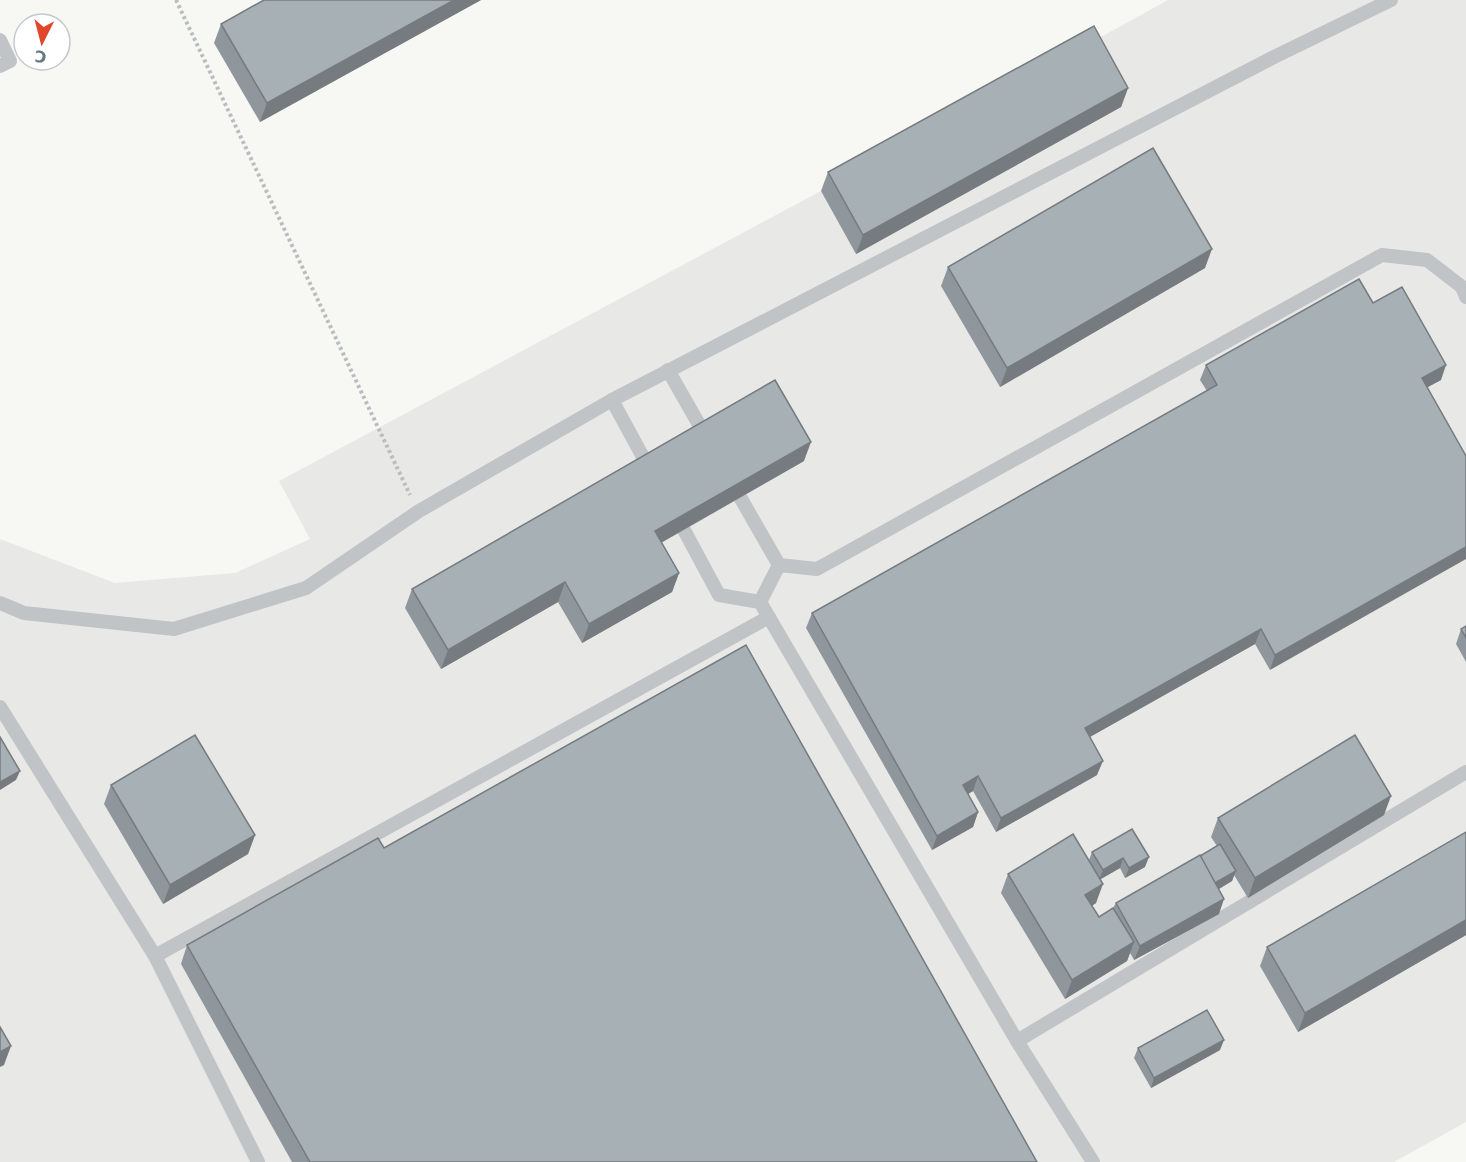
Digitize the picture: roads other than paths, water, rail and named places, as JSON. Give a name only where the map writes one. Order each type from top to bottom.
[{"type":"lane","points":[[0,603],[24,613],[174,629],[306,588],[419,511],[612,400],[1274,57],[1391,0]]},
{"type":"lane","points":[[0,40],[10,61],[0,66]]},
{"type":"lane","points":[[780,565],[817,569],[1382,255],[1427,261],[1465,290]]},
{"type":"lane","points":[[668,370],[705,435]]},
{"type":"lane","points":[[612,400],[649,468]]},
{"type":"lane","points":[[740,497],[780,565]]},
{"type":"lane","points":[[684,530],[719,595],[760,602],[1017,1041],[1093,1162]]},
{"type":"lane","points":[[760,602],[780,565]]},
{"type":"lane","points":[[155,956],[769,617]]},
{"type":"lane","points":[[0,707],[155,956],[258,1162]]},
{"type":"lane","points":[[1017,1041],[1466,772]]}]
